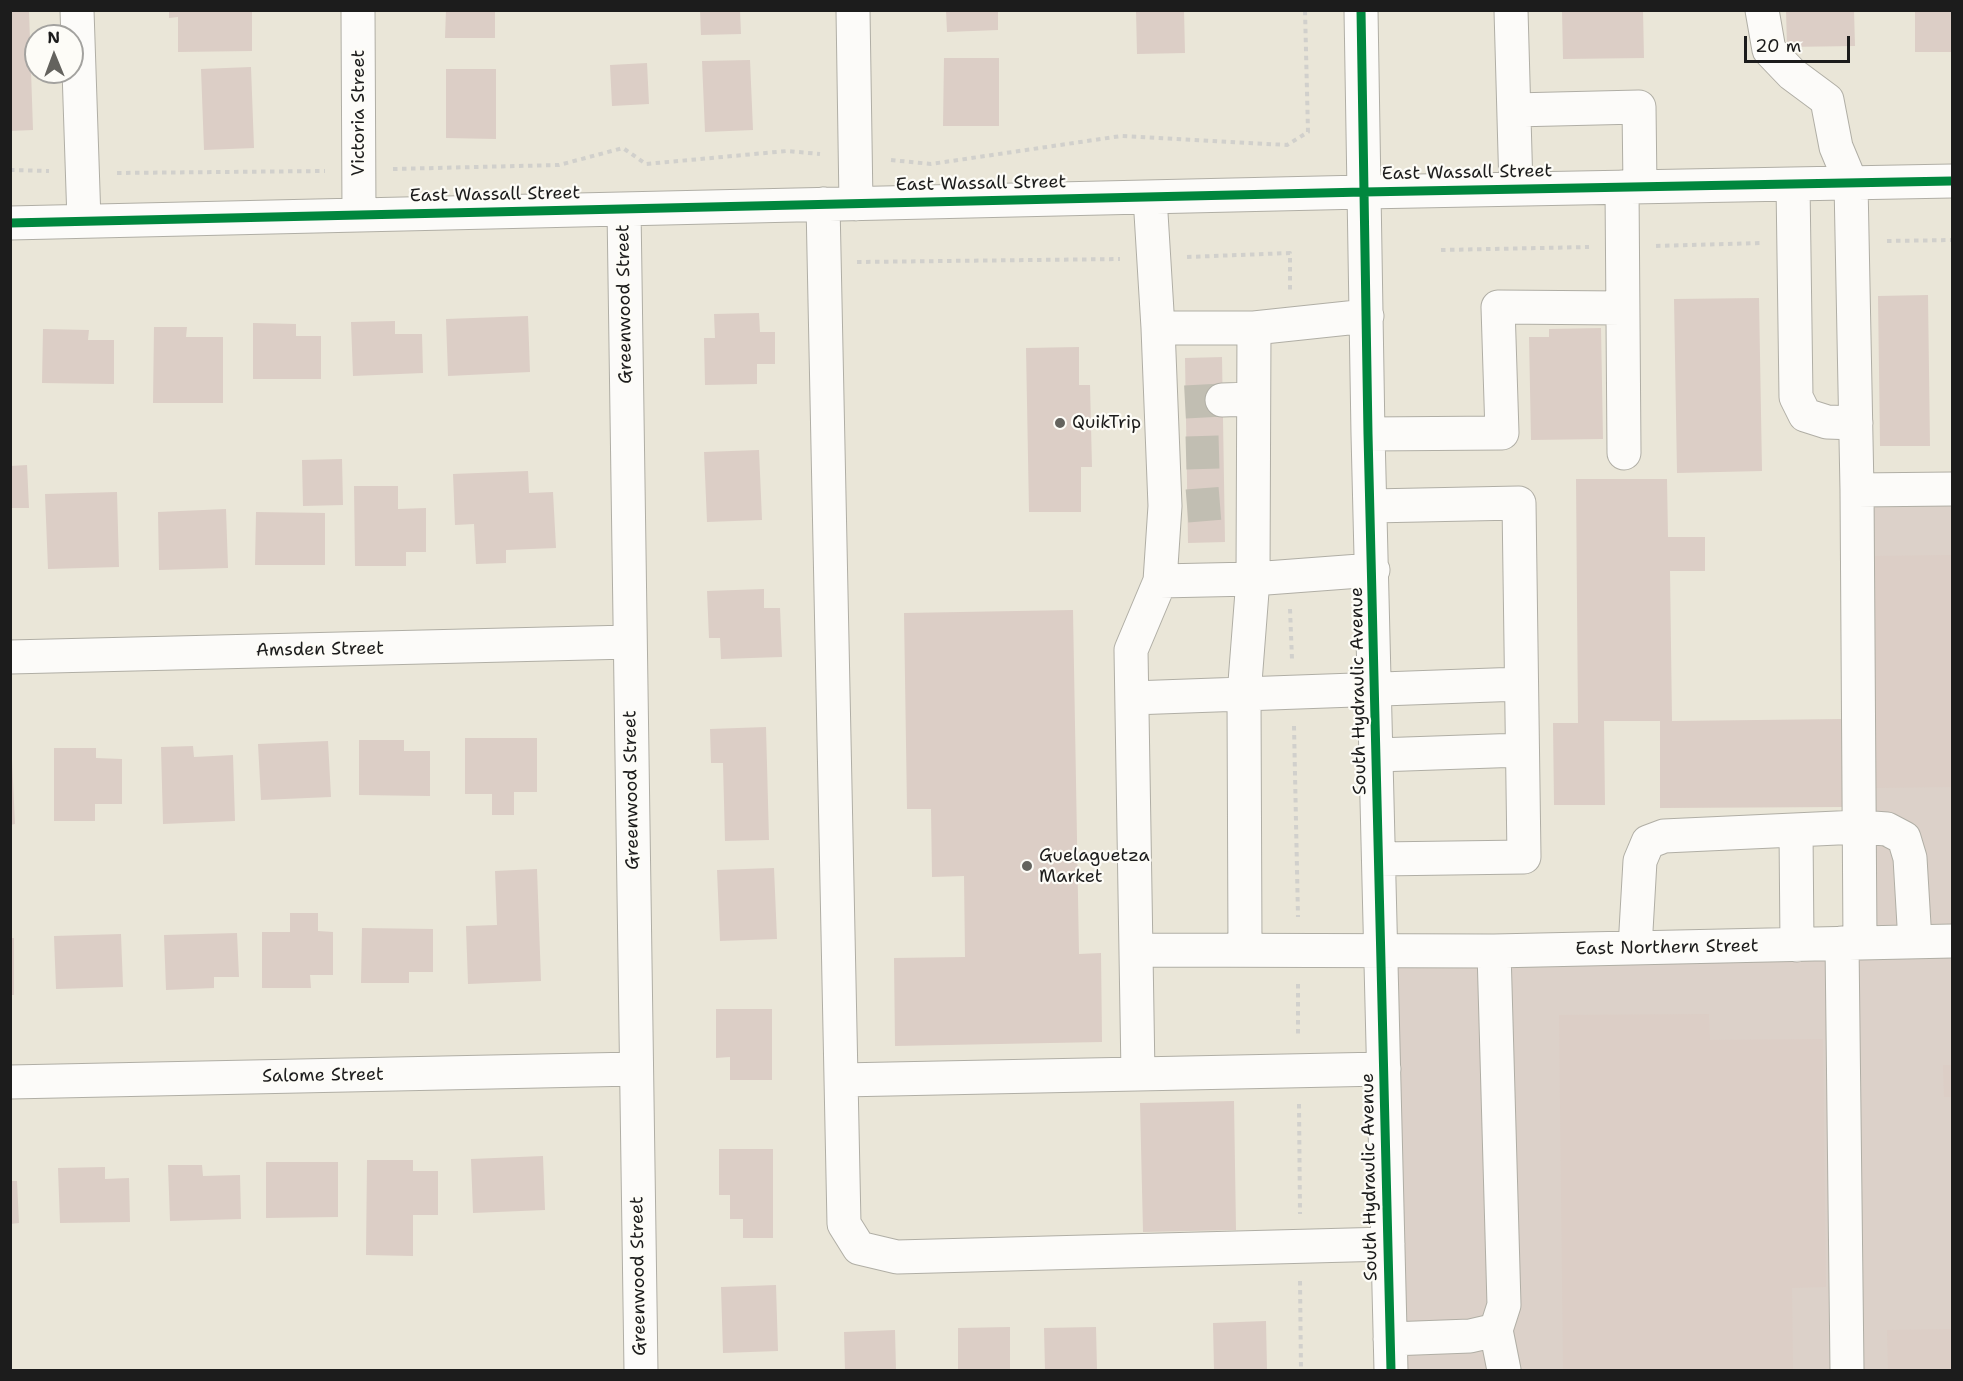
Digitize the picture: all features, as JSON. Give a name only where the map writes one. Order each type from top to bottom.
[{"type":"street","points":[[77,10],[84,220]]},
{"type":"street","name":"Victoria Street","points":[[358,10],[359,215]]},
{"type":"street","points":[[853,10],[856,204]]},
{"type":"street","name":"South Hydraulic Avenue","points":[[1361,10],[1368,434],[1376,687],[1390,1355]]},
{"type":"street","points":[[1510,10],[1516,189]]},
{"type":"street","points":[[1762,10],[1769,50],[1792,74],[1827,100],[1836,147],[1851,183],[1857,490],[1859,827],[1851,943],[1847,1371]]},
{"type":"street","points":[[1514,110],[1639,107],[1622,247],[1624,453]]},
{"type":"street","name":"East Wassall Street","points":[[10,223],[1364,192],[1953,182]]},
{"type":"street","points":[[1793,184],[1796,397],[1805,415],[1827,422],[1856,423]]},
{"type":"street","points":[[1138,1074],[1131,650],[1160,581],[1176,506],[1173,402],[1158,328],[1150,197]]},
{"type":"street","points":[[823,204],[844,1224],[859,1248],[897,1257],[1388,1245]]},
{"type":"street","name":"Greenwood Street","points":[[624,209],[641,1371]]},
{"type":"street","points":[[1368,434],[1502,433],[1498,308],[1622,308]]},
{"type":"street","points":[[1158,328],[1254,328],[1367,316]]},
{"type":"street","points":[[1245,950],[1244,695],[1253,579],[1238,502],[1237,400],[1254,328]]},
{"type":"street","points":[[1857,490],[1953,489]]},
{"type":"street","points":[[1371,506],[1519,503],[1524,857],[1379,859]]},
{"type":"street","points":[[1160,581],[1253,579],[1373,570]]},
{"type":"street","name":"Amsden Street","points":[[10,657],[630,642]]},
{"type":"street","points":[[1132,698],[1244,695],[1376,687],[1521,684]]},
{"type":"street","points":[[1377,755],[1522,750]]},
{"type":"street","points":[[1635,948],[1640,861],[1648,842],[1664,836],[1859,827],[1887,829],[1904,838],[1910,858],[1915,942]]},
{"type":"street","points":[[1796,830],[1797,945]]},
{"type":"street","name":"East Northern Street","points":[[1136,950],[1494,951],[1953,941]]},
{"type":"street","points":[[1494,951],[1500,1317],[1504,1371]]},
{"type":"street","name":"Salome Street","points":[[10,1082],[636,1069]]},
{"type":"street","points":[[841,1080],[1384,1069]]},
{"type":"street","points":[[1390,1355],[1470,1336],[1500,1317]]},
{"type":"path","points":[[10,170],[159,175],[559,165],[623,148],[646,164],[787,151],[932,164],[1121,135],[1287,145],[1308,132],[1305,10]]},
{"type":"path","points":[[1852,241],[1953,240]]},
{"type":"path","points":[[1441,250],[1794,242]]},
{"type":"shaded area","points":[[1952,489],[1952,1370],[1389,1370],[1381,949],[1860,943],[1857,490]]},
{"type":"building","points":[[10,10],[29,10],[29,24],[24,24],[24,84],[31,84],[33,130],[10,131]]},
{"type":"building","points":[[169,10],[252,10],[252,51],[178,52],[178,17],[169,18]]},
{"type":"building","points":[[446,10],[495,10],[495,38],[445,38]]},
{"type":"building","points":[[700,10],[740,10],[741,34],[701,35]]},
{"type":"building","points":[[946,10],[998,10],[998,30],[947,32]]},
{"type":"building","points":[[1136,10],[1184,10],[1185,53],[1137,54]]},
{"type":"building","points":[[1562,10],[1643,10],[1644,58],[1563,59]]},
{"type":"building","points":[[1786,10],[1854,10],[1855,46],[1787,47]]},
{"type":"building","points":[[1915,10],[1952,10],[1952,52],[1915,52]]},
{"type":"building","points":[[944,58],[999,58],[999,126],[943,126]]},
{"type":"building","points":[[750,60],[753,130],[705,132],[702,61]]},
{"type":"building","points":[[647,63],[649,104],[612,106],[610,65]]},
{"type":"building","points":[[251,67],[254,148],[204,150],[201,69]]},
{"type":"building","points":[[446,69],[496,69],[496,139],[446,138]]},
{"type":"building","points":[[1928,295],[1930,446],[1880,446],[1878,296]]},
{"type":"building","points":[[1759,298],[1762,471],[1677,473],[1674,299]]},
{"type":"building","points":[[759,313],[760,332],[775,332],[775,364],[757,364],[757,384],[705,385],[704,338],[715,338],[714,314]]},
{"type":"building","points":[[528,316],[530,372],[448,376],[446,319]]},
{"type":"building","points":[[395,321],[395,334],[422,334],[423,373],[353,376],[351,322]]},
{"type":"building","points":[[253,323],[296,324],[296,336],[321,336],[321,379],[253,379]]},
{"type":"building","points":[[154,327],[187,327],[186,337],[223,337],[223,403],[153,403]]},
{"type":"building","points":[[1601,328],[1603,439],[1531,440],[1529,337],[1549,337],[1549,329]]},
{"type":"building","points":[[43,329],[89,330],[88,340],[114,340],[114,384],[42,383]]},
{"type":"building","points":[[1079,347],[1079,385],[1090,385],[1092,467],[1081,467],[1081,512],[1029,512],[1026,348]]},
{"type":"building","points":[[1222,357],[1225,542],[1188,543],[1185,358]]},
{"type":"building","points":[[759,450],[762,520],[707,522],[704,452]]},
{"type":"building","points":[[342,459],[343,505],[303,506],[302,460]]},
{"type":"building","points":[[27,465],[29,508],[10,508],[10,466]]},
{"type":"building","points":[[528,471],[529,493],[553,492],[556,548],[506,550],[506,563],[476,564],[474,524],[455,525],[453,474]]},
{"type":"building","points":[[1576,479],[1667,479],[1668,537],[1705,537],[1705,571],[1670,571],[1672,721],[1842,719],[1843,807],[1660,808],[1660,721],[1604,721],[1605,805],[1554,805],[1553,723],[1578,723]]},
{"type":"building","points":[[354,486],[398,486],[398,509],[426,508],[426,552],[406,552],[406,566],[355,566]]},
{"type":"building","points":[[117,492],[119,567],[48,569],[45,494]]},
{"type":"building","points":[[226,509],[228,568],[159,570],[158,512]]},
{"type":"building","points":[[256,512],[325,513],[325,565],[255,565]]},
{"type":"building","points":[[1952,555],[1952,787],[1876,788],[1872,556]]},
{"type":"building","points":[[764,589],[764,608],[780,608],[782,657],[721,659],[720,638],[709,638],[707,591]]},
{"type":"building","points":[[1073,610],[1079,954],[1101,953],[1102,1042],[895,1046],[894,958],[965,957],[964,876],[932,877],[931,809],[907,809],[904,613]]},
{"type":"building","points":[[766,727],[769,840],[725,841],[723,763],[711,763],[710,729]]},
{"type":"building","points":[[465,738],[537,738],[537,792],[514,792],[514,815],[492,815],[492,794],[465,794]]},
{"type":"building","points":[[359,740],[404,740],[404,751],[430,751],[430,796],[359,795]]},
{"type":"building","points":[[328,741],[331,797],[261,800],[258,744]]},
{"type":"building","points":[[193,746],[194,757],[233,755],[235,821],[163,824],[161,747]]},
{"type":"building","points":[[54,748],[96,748],[96,758],[122,759],[122,804],[95,804],[95,821],[54,821]]},
{"type":"building","points":[[10,760],[12,760],[15,824],[10,825]]},
{"type":"building","points":[[774,868],[777,939],[720,941],[717,870]]},
{"type":"building","points":[[537,869],[541,981],[468,984],[466,926],[497,925],[495,871]]},
{"type":"building","points":[[290,913],[318,913],[318,931],[333,932],[333,975],[310,975],[311,988],[262,988],[262,932],[290,932]]},
{"type":"building","points":[[362,928],[433,929],[433,972],[409,972],[409,983],[361,983]]},
{"type":"building","points":[[237,933],[239,977],[214,977],[214,988],[166,990],[164,935]]},
{"type":"building","points":[[121,934],[123,987],[56,989],[54,936]]},
{"type":"building","points":[[10,938],[14,938],[14,995],[10,995]]},
{"type":"building","points":[[716,1009],[772,1009],[772,1080],[730,1080],[730,1057],[716,1058]]},
{"type":"building","points":[[1709,1014],[1710,1040],[1823,1039],[1826,1287],[1792,1288],[1793,1370],[1563,1370],[1559,1015]]},
{"type":"building","points":[[1943,1065],[1952,1065],[1952,1097],[1944,1097]]},
{"type":"building","points":[[1234,1101],[1236,1230],[1143,1232],[1140,1103]]},
{"type":"building","points":[[719,1149],[773,1149],[773,1238],[743,1238],[743,1219],[730,1219],[730,1195],[719,1195]]},
{"type":"building","points":[[543,1156],[545,1210],[473,1213],[471,1159]]},
{"type":"building","points":[[367,1160],[413,1160],[413,1171],[438,1171],[438,1215],[413,1215],[413,1256],[366,1255]]},
{"type":"building","points":[[266,1162],[338,1162],[338,1217],[266,1218]]},
{"type":"building","points":[[168,1165],[202,1165],[203,1176],[240,1175],[241,1219],[170,1221]]},
{"type":"building","points":[[105,1167],[105,1179],[129,1178],[130,1222],[60,1223],[58,1168]]},
{"type":"building","points":[[10,1181],[17,1181],[19,1223],[10,1224]]},
{"type":"building","points":[[776,1285],[778,1351],[723,1353],[721,1287]]},
{"type":"building","points":[[1266,1321],[1267,1370],[1214,1370],[1213,1323]]},
{"type":"building","points":[[1010,1327],[1010,1370],[958,1370],[958,1328]]},
{"type":"building","points":[[1096,1327],[1097,1370],[1045,1370],[1044,1328]]},
{"type":"building","points":[[1952,1329],[1952,1370],[1888,1370],[1887,1330]]},
{"type":"building","points":[[895,1330],[896,1370],[845,1370],[844,1332]]},
{"type":"tunnel","points":[[1185,402],[1222,400]]},
{"type":"tunnel","points":[[1186,453],[1223,452]]},
{"type":"tunnel","points":[[1187,506],[1224,503]]},
{"type":"cycle path","points":[[1361,10],[1368,434],[1391,1370]]},
{"type":"cycle path","points":[[10,223],[1952,181]]},
{"type":"place","name":"QuikTrip","points":[[1060,423]]},
{"type":"place","name":"Guelaguetza Market","points":[[1027,866]]}]
